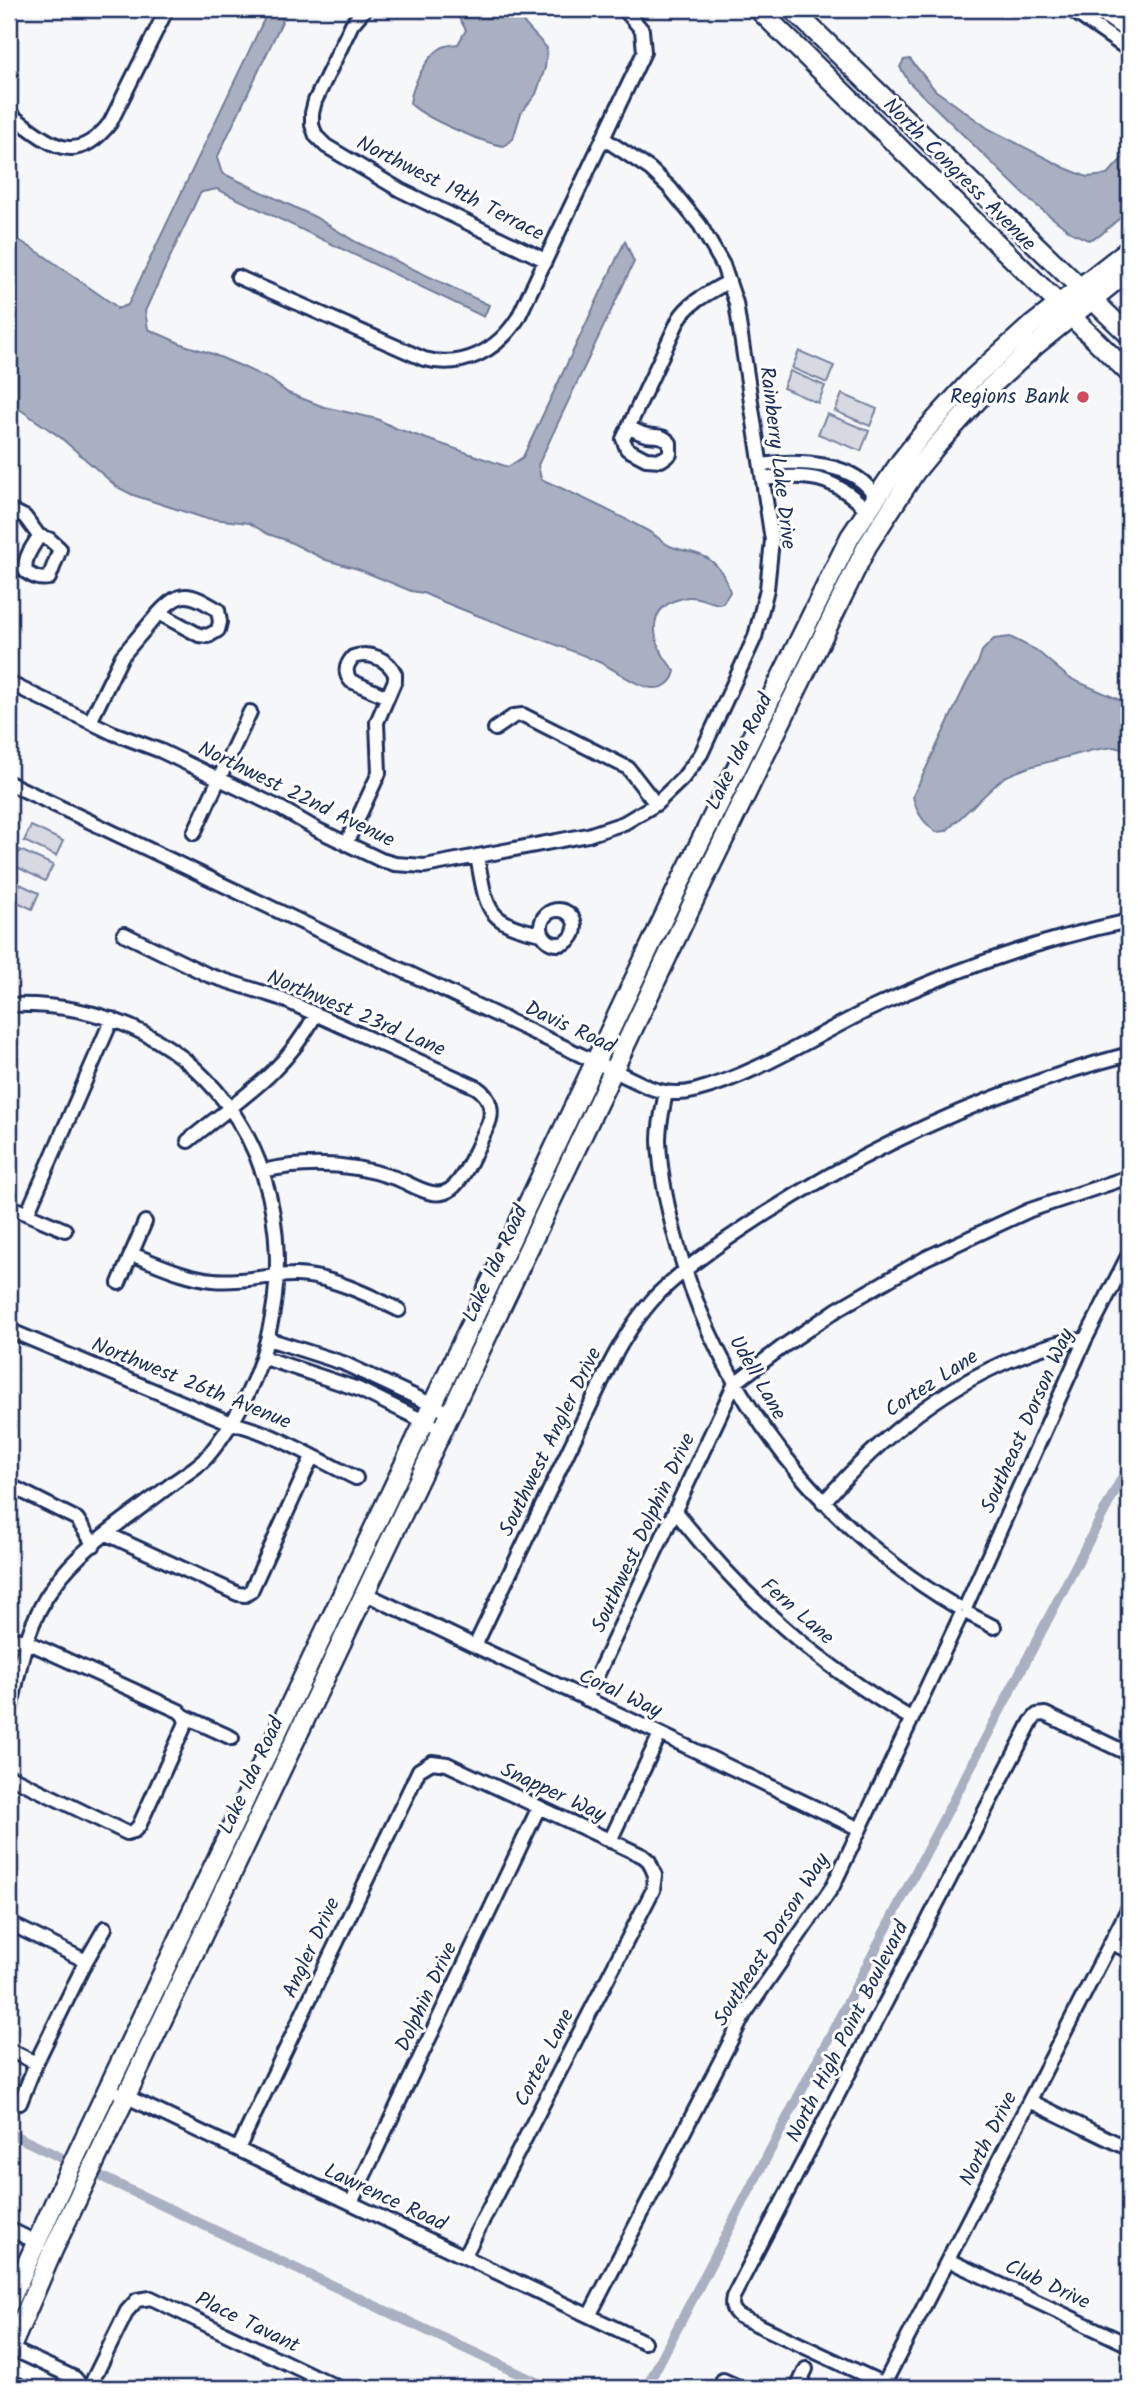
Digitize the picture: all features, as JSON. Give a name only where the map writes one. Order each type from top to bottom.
[{"type":"street","points":[[9,114],[48,143],[78,147],[100,137],[110,123],[167,9]]},
{"type":"street","name":"Northwest 19th Terrace","points":[[365,9],[352,24],[315,101],[312,113],[316,136],[326,146],[400,190],[545,260]]},
{"type":"street","points":[[238,278],[424,359],[458,361],[496,345],[511,330],[518,318],[644,52],[644,37],[638,24],[624,9]]},
{"type":"street","name":"North Congress Avenue","points":[[758,9],[1129,373]]},
{"type":"street","name":"North Congress Avenue","points":[[792,9],[1129,335]]},
{"type":"street","points":[[1070,9],[1129,50]]},
{"type":"street","points":[[1095,9],[1129,33]]},
{"type":"street","name":"Rainberry Lake Drive","points":[[603,138],[650,169],[689,209],[714,248],[729,281],[736,303],[772,540],[767,589],[755,637],[701,754],[683,778],[656,804]]},
{"type":"street","name":"Lake Ida Road","points":[[9,2353],[82,2190],[364,1593],[737,810],[867,547],[891,507],[938,444],[1065,311],[1129,249]]},
{"type":"street","name":"Lake Ida Road","points":[[1086,293],[1129,271]]},
{"type":"street","points":[[629,428],[684,312],[694,302],[729,281]]},
{"type":"street","name":"Lake Ida Road","points":[[9,2303],[65,2179],[596,1062],[834,569],[871,504],[924,432],[973,378],[1027,329],[1065,311]]},
{"type":"street","points":[[761,465],[792,462],[816,465],[848,473],[865,481],[875,516],[867,547]]},
{"type":"street","points":[[763,479],[794,475],[826,482],[871,504]]},
{"type":"street","points":[[9,509],[25,517],[39,536]]},
{"type":"street","points":[[90,722],[122,656],[159,613],[171,601],[186,595],[196,598],[218,610],[220,622],[218,630],[208,636],[199,635],[159,613]]},
{"type":"street","name":"Northwest 22nd Avenue","points":[[9,683],[220,779],[381,860],[410,866],[425,866],[588,835],[637,817],[656,804]]},
{"type":"street","points":[[346,844],[379,772],[376,730],[387,697]]},
{"type":"street","points":[[194,833],[250,712]]},
{"type":"street","points":[[495,729],[514,716],[523,715],[628,768],[656,804]]},
{"type":"street","points":[[733,775],[732,802],[737,810]]},
{"type":"street","name":"Davis Road","points":[[9,783],[648,1087],[666,1092],[697,1090],[747,1071],[871,1009],[966,970],[1062,938],[1129,921]]},
{"type":"street","points":[[477,856],[485,902],[492,914],[525,931],[542,934]]},
{"type":"street","name":"Northwest 23rd Lane","points":[[124,934],[208,975],[280,998],[476,1087],[490,1103],[489,1124],[459,1181],[451,1189],[437,1194],[374,1171],[348,1166],[296,1165],[262,1171]]},
{"type":"street","points":[[9,1005],[59,1006],[112,1018],[148,1035],[182,1057],[202,1075],[229,1107],[252,1146],[262,1171],[274,1223],[276,1275],[268,1339],[245,1399],[232,1423],[203,1461],[107,1534],[69,1567],[53,1587],[39,1609],[25,1641],[9,1716]]},
{"type":"street","points":[[188,1141],[282,1065],[298,1045],[316,1014]]},
{"type":"street","points":[[27,1214],[112,1018]]},
{"type":"street","name":"Southwest Angler Drive","points":[[475,1647],[623,1339],[657,1295],[747,1226],[886,1144],[994,1097],[1129,1054]]},
{"type":"street","name":"Udell Lane","points":[[666,1092],[660,1121],[661,1165],[667,1202],[685,1271],[705,1323],[735,1384],[775,1445],[823,1503],[891,1563],[963,1611],[994,1627]]},
{"type":"street","points":[[735,1384],[838,1309],[926,1258],[1030,1210],[1129,1177]]},
{"type":"street","points":[[9,1206],[65,1230]]},
{"type":"street","points":[[119,1283],[145,1222]]},
{"type":"street","points":[[131,1254],[177,1272],[214,1280],[236,1281],[276,1275],[297,1275],[324,1280],[399,1310]]},
{"type":"street","name":"Southeast Dorson Way","points":[[589,2316],[744,2015],[829,1893],[963,1611],[1085,1340],[1129,1254]]},
{"type":"street","name":"Northwest 26th Avenue","points":[[9,1330],[232,1423],[248,1427],[356,1479]]},
{"type":"street","points":[[268,1339],[343,1363],[450,1413]]},
{"type":"street","name":"Cortez Lane","points":[[823,1503],[876,1446],[901,1424],[947,1393],[1016,1357],[1071,1339],[1085,1340]]},
{"type":"street","points":[[262,1357],[358,1389],[442,1430]]},
{"type":"street","name":"Southwest Dolphin Drive","points":[[586,1699],[735,1384]]},
{"type":"street","points":[[107,1534],[238,1594],[245,1594],[251,1591],[312,1457]]},
{"type":"street","points":[[9,1485],[77,1519],[94,1545]]},
{"type":"street","name":"Fern Lane","points":[[676,1512],[728,1575],[788,1633],[853,1683],[912,1719]]},
{"type":"street","name":"Coral Way","points":[[364,1593],[860,1829]]},
{"type":"street","points":[[9,1638],[25,1641],[232,1738]]},
{"type":"street","name":"North High Point Boulevard","points":[[883,2386],[739,2316],[733,2311],[733,2297],[1031,1722],[1037,1715],[1045,1714],[1129,1754]]},
{"type":"street","points":[[9,1776],[127,1833],[134,1831],[139,1826],[186,1723],[184,1716]]},
{"type":"street","points":[[610,1841],[660,1734]]},
{"type":"street","name":"Snapper Way","points":[[425,1765],[432,1762],[447,1764],[643,1856],[649,1861],[655,1875]]},
{"type":"street","name":"Angler Drive","points":[[238,2150],[415,1776],[425,1765]]},
{"type":"street","name":"Dolphin Drive","points":[[351,2203],[539,1807]]},
{"type":"street","name":"Cortez Lane","points":[[464,2257],[653,1890],[655,1875]]},
{"type":"street","name":"North Drive","points":[[883,2386],[1129,1907]]},
{"type":"street","points":[[9,1923],[86,1961]]},
{"type":"street","points":[[20,2103],[36,2063],[105,1927]]},
{"type":"street","points":[[1111,1942],[1129,1951]]},
{"type":"street","points":[[9,2050],[36,2063]]},
{"type":"street","name":"Lawrence Road","points":[[109,2088],[644,2342]]},
{"type":"street","points":[[1030,2101],[1129,2148]]},
{"type":"street","points":[[9,2229],[36,2242]]},
{"type":"street","name":"Club Drive","points":[[948,2260],[1129,2345]]},
{"type":"street","name":"Place Tavant","points":[[89,2388],[127,2311],[137,2300],[151,2298],[339,2388]]},
{"type":"street","points":[[9,2353],[60,2388]]},
{"type":"street","points":[[9,2353],[75,2378],[83,2388]]},
{"type":"street","points":[[797,2388],[806,2369]]},
{"type":"street","points":[[723,2380],[741,2388]]},
{"type":"shaded area","points":[[799,351],[834,366],[827,383],[792,368]]},
{"type":"shaded area","points":[[790,371],[825,386],[818,403],[783,388]]},
{"type":"shaded area","points":[[842,394],[877,409],[870,426],[835,411]]},
{"type":"shaded area","points":[[827,414],[869,431],[861,451],[818,434]]},
{"type":"shaded area","points":[[31,826],[63,841],[56,856],[24,841]]},
{"type":"shaded area","points":[[20,850],[53,865],[45,881],[13,865]]},
{"type":"shaded area","points":[[9,879],[39,893],[32,909],[9,898]]},
{"type":"water","points":[[269,9],[288,9],[217,158],[222,173],[315,217],[356,242],[489,305],[484,317],[217,189],[199,195],[145,311],[148,329],[241,366],[271,380],[288,393],[324,407],[377,419],[395,428],[508,467],[523,457],[625,241],[634,262],[538,465],[541,479],[635,524],[670,546],[705,557],[723,574],[730,592],[723,603],[688,597],[673,601],[663,608],[657,617],[656,638],[660,650],[675,671],[664,686],[652,688],[639,684],[577,653],[423,593],[326,560],[249,523],[204,518],[133,495],[117,487],[60,437],[9,402],[9,234],[43,255],[117,309],[128,305]]},
{"type":"water","points":[[454,9],[511,9],[547,48],[545,68],[536,94],[521,113],[513,139],[504,146],[454,129],[427,116],[410,103],[417,80],[430,58],[443,47],[458,44],[466,30]]},
{"type":"water","points":[[910,59],[935,90],[989,129],[1065,168],[1087,177],[1107,175],[1129,151],[1129,210],[1099,236],[1088,240],[1072,233],[1032,202],[909,82],[900,67],[904,60]]},
{"type":"water","points":[[1010,637],[1036,650],[1069,678],[1129,704],[1129,751],[1114,747],[1093,750],[1029,767],[1004,777],[946,831],[936,832],[921,816],[913,796],[982,651],[994,639]]},
{"type":"waterway","points":[[646,2388],[1129,1464]]},
{"type":"waterway","points":[[9,2133],[549,2388]]},
{"type":"place","name":"Regions Bank","points":[[1083,397]]}]
